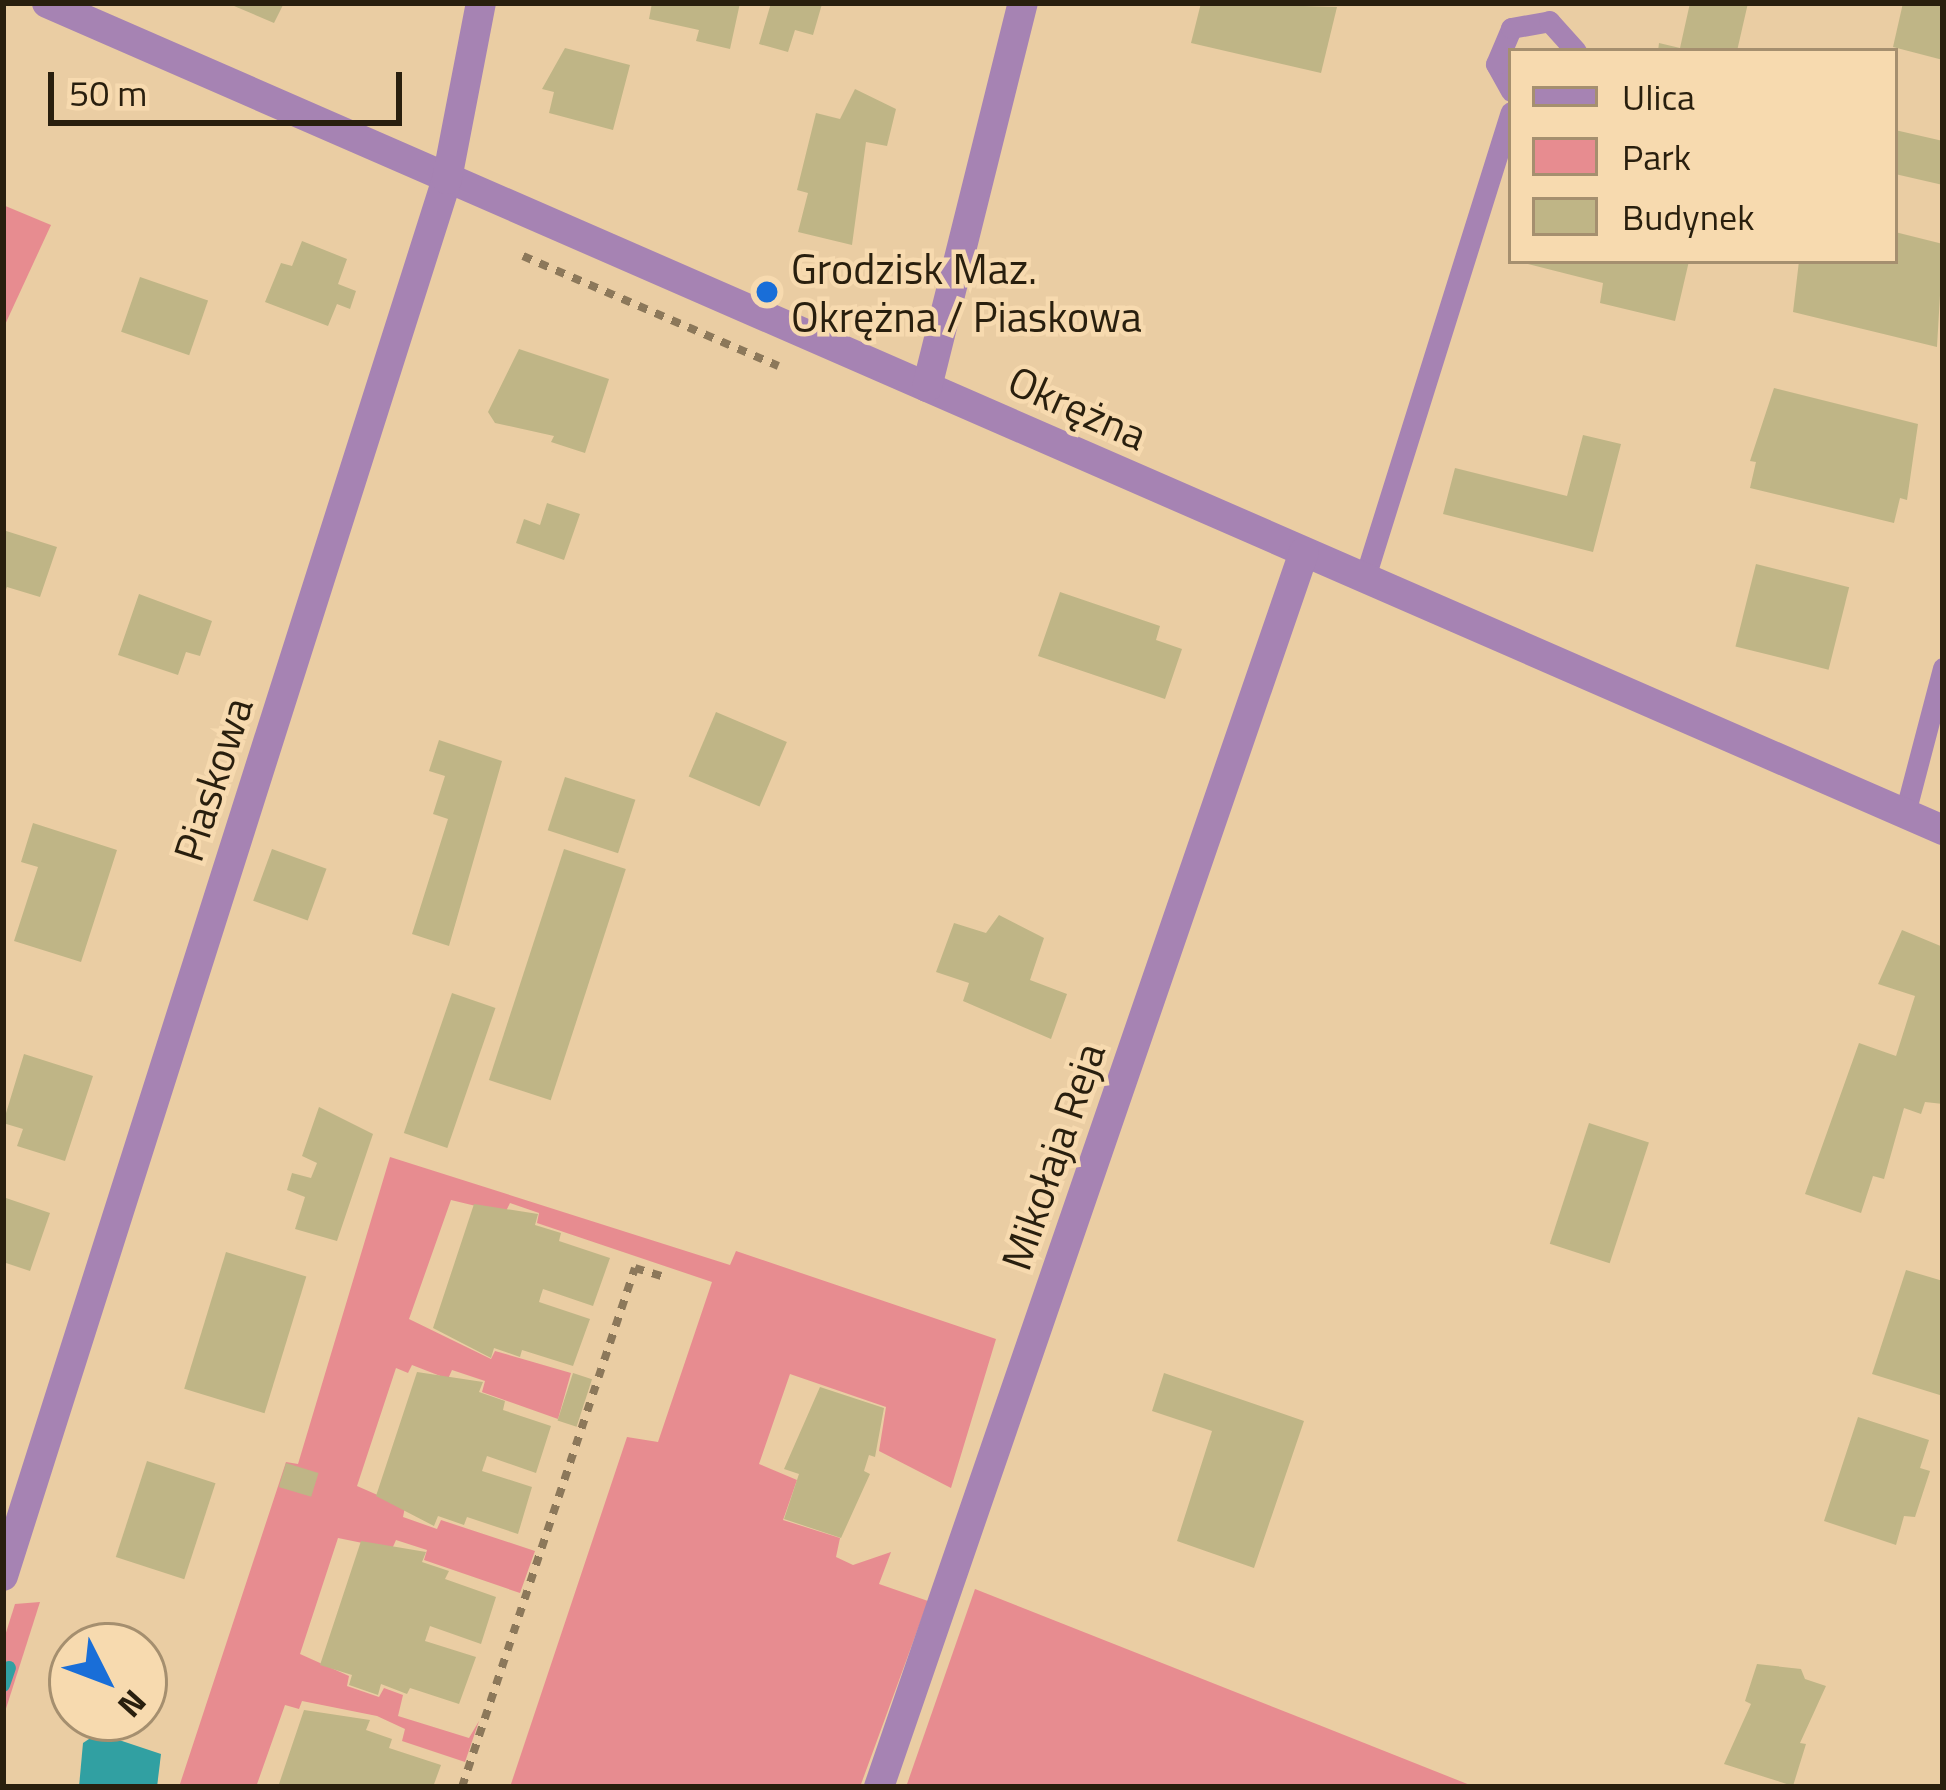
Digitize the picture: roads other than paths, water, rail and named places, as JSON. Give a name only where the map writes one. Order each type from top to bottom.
[{"type":"street","name":"Okrężna","points":[[47,3],[1943,830]]},
{"type":"street","name":"Piaskowa","points":[[3,1576],[447,178],[481,3]]},
{"type":"street","points":[[927,387],[1023,3]]},
{"type":"street","name":"Mikołaja Reja","points":[[879,1787],[1304,552]]},
{"type":"lane","points":[[1508,88],[1499,77],[1497,51],[1511,28],[1536,11],[1562,27],[1574,48]]},
{"type":"lane","points":[[1365,577],[1508,122]]},
{"type":"lane","points":[[1905,813],[1943,668]]},
{"type":"water","points":[[125,1742],[161,1754],[157,1787],[79,1787],[83,1743]]},
{"type":"waterway","points":[[3,1685],[9,1668]]},
{"type":"place","name":"Grodzisk Maz. Okrężna / Piaskowa","points":[[767,292]]}]
